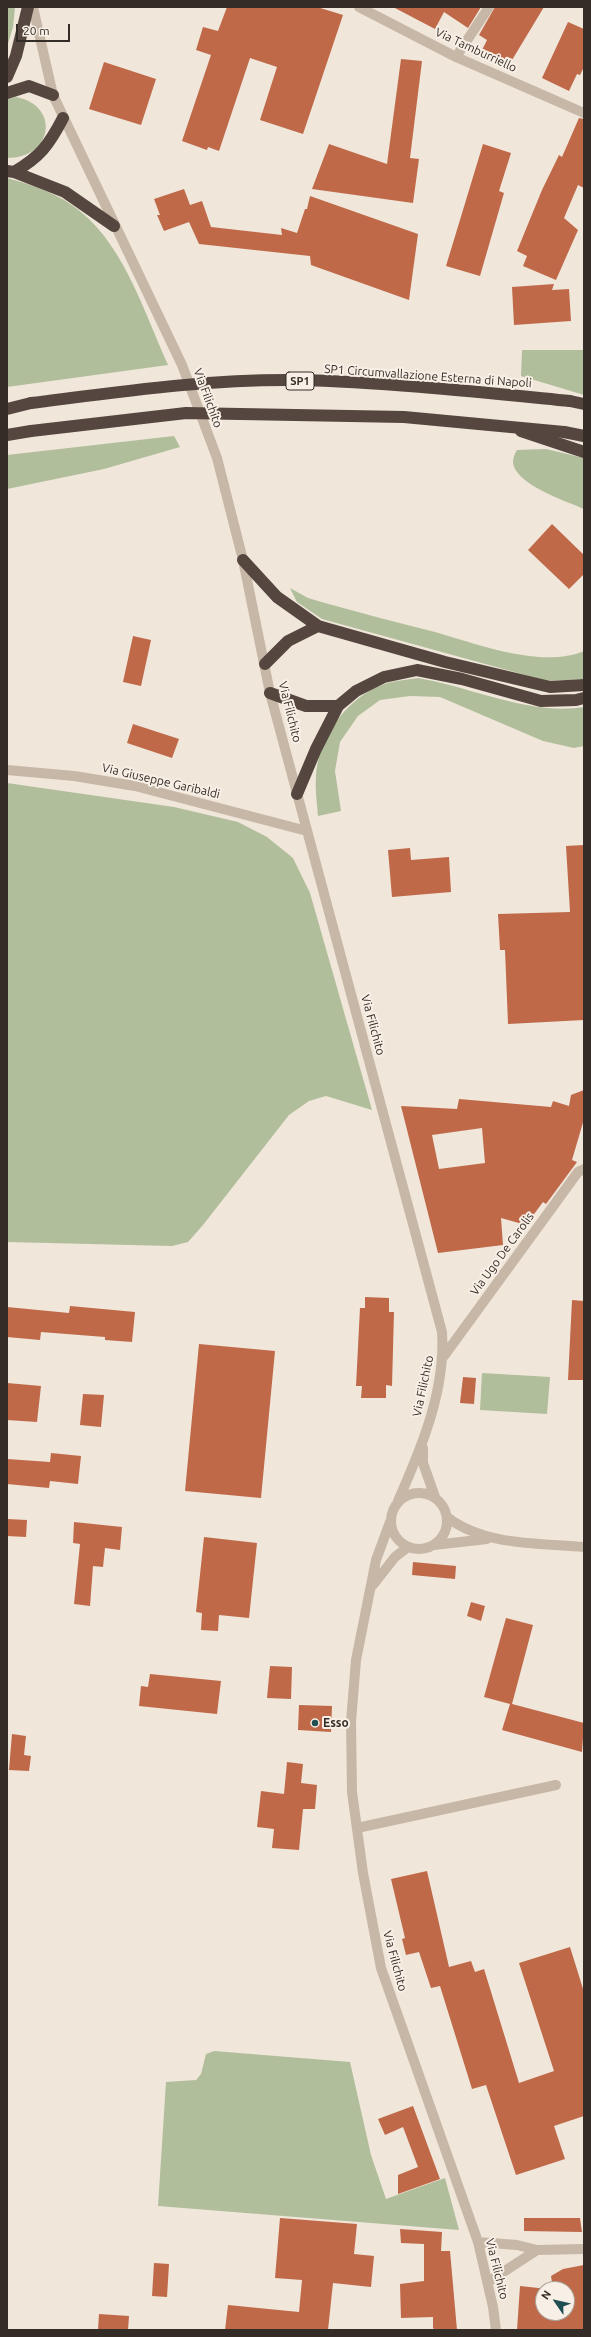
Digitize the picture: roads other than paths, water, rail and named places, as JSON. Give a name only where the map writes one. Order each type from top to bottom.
[{"type":"highway","points":[[7,77],[16,56],[28,7]]},
{"type":"highway","points":[[7,93],[28,86],[53,95]]},
{"type":"highway","points":[[10,172],[32,162],[45,150],[63,118]]},
{"type":"highway","points":[[10,172],[65,192],[114,226]]},
{"type":"highway","name":"SP1 Circumvallazione Esterna di Napoli","points":[[7,409],[31,403],[198,383],[295,380],[410,386],[570,401],[584,404]]},
{"type":"highway","name":"SP1","points":[[7,402],[31,403]]},
{"type":"highway","points":[[7,435],[186,413],[404,417],[496,424],[564,432],[584,436]]},
{"type":"highway","points":[[496,424],[547,438],[584,452]]},
{"type":"highway","points":[[243,560],[277,596],[318,626],[445,662],[550,687],[584,685]]},
{"type":"highway","points":[[265,664],[288,641],[318,626]]},
{"type":"highway","points":[[297,794],[316,749],[338,706],[356,691],[384,677],[417,670],[462,679],[541,701],[576,700],[584,698]]},
{"type":"highway","points":[[270,693],[306,706],[338,706]]},
{"type":"street","name":"Via Filichito","points":[[33,7],[53,95],[114,226],[182,364],[216,458],[243,560],[270,693],[442,1332],[444,1356],[441,1374],[422,1444],[398,1501]]},
{"type":"street","name":"Via Tamburriello","points":[[359,7],[456,57],[584,113]]},
{"type":"street","points":[[456,57],[489,7]]},
{"type":"street","name":"Via Giuseppe Garibaldi","points":[[7,770],[74,776],[135,786],[307,831]]},
{"type":"street","name":"Via Ugo De Carolis","points":[[444,1356],[578,1172],[584,1169]]},
{"type":"street","name":"Via Filichito","points":[[422,1444],[423,1463],[435,1497]]},
{"type":"street","points":[[434,1545],[445,1532],[447,1517],[445,1508],[435,1497],[426,1493],[416,1492],[406,1495],[398,1501],[393,1509],[390,1522],[392,1532],[398,1540],[408,1547],[422,1549],[434,1545],[497,1538]]},
{"type":"street","points":[[447,1517],[470,1532],[497,1538],[584,1547]]},
{"type":"street","name":"Via Filichito","points":[[390,1522],[376,1560],[356,1660],[351,1722],[352,1792],[370,1916],[381,1968],[478,2242],[488,2282],[496,2330]]},
{"type":"street","name":"Via Filichito","points":[[372,1586],[395,1557],[408,1547]]},
{"type":"street","points":[[357,1828],[556,1785]]},
{"type":"street","points":[[478,2242],[517,2245],[537,2250],[584,2249]]},
{"type":"street","points":[[488,2282],[537,2250]]},
{"type":"place","name":"Esso","points":[[315,1723]]}]
